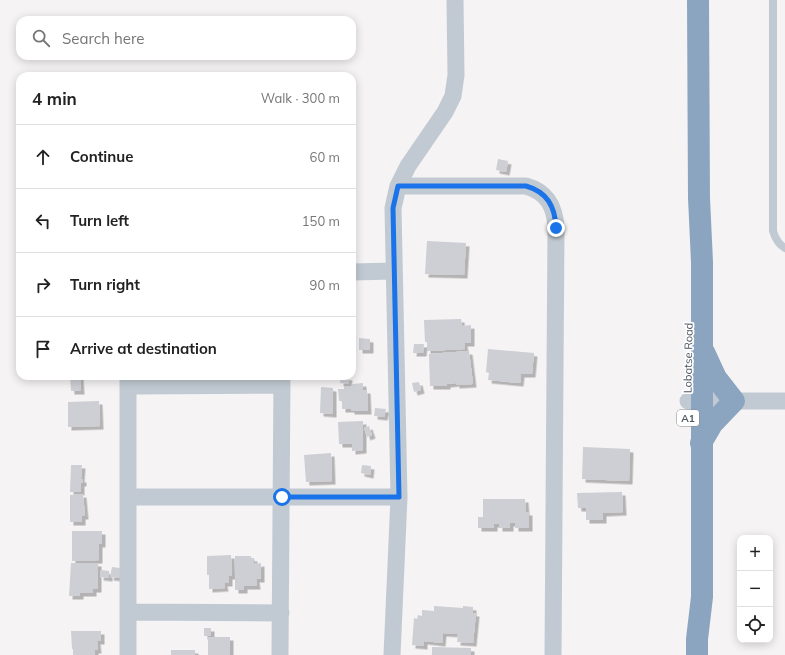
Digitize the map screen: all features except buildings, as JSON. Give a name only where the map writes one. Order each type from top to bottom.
[{"type":"highway","name":"Lobatse Road","points":[[697,647],[702,597],[701,443],[694,402],[702,347],[702,262],[698,198],[698,0]]},
{"type":"highway","name":"Lobatse Road","points":[[697,647],[689,597],[694,402],[689,258],[692,229],[698,198]]},
{"type":"highway","points":[[701,443],[712,424],[734,401],[716,378],[702,347]]},
{"type":"street","points":[[392,655],[399,497],[393,208],[398,186],[408,166],[445,112],[453,96],[456,75],[456,0]]},
{"type":"street","points":[[398,186],[526,186],[537,190],[544,195],[554,211],[556,228],[553,655]]},
{"type":"street","points":[[356,272],[394,271]]},
{"type":"street","points":[[128,655],[128,381],[282,380],[280,655]]},
{"type":"street","points":[[694,402],[785,401]]},
{"type":"street","points":[[128,497],[399,497]]},
{"type":"street","points":[[129,612],[281,613]]},
{"type":"lane","points":[[773,0],[773,230],[774,236],[785,248]]},
{"type":"route","points":[[282,497],[399,497],[393,208],[398,186],[526,186],[537,190],[544,195],[554,211],[556,228]]}]
